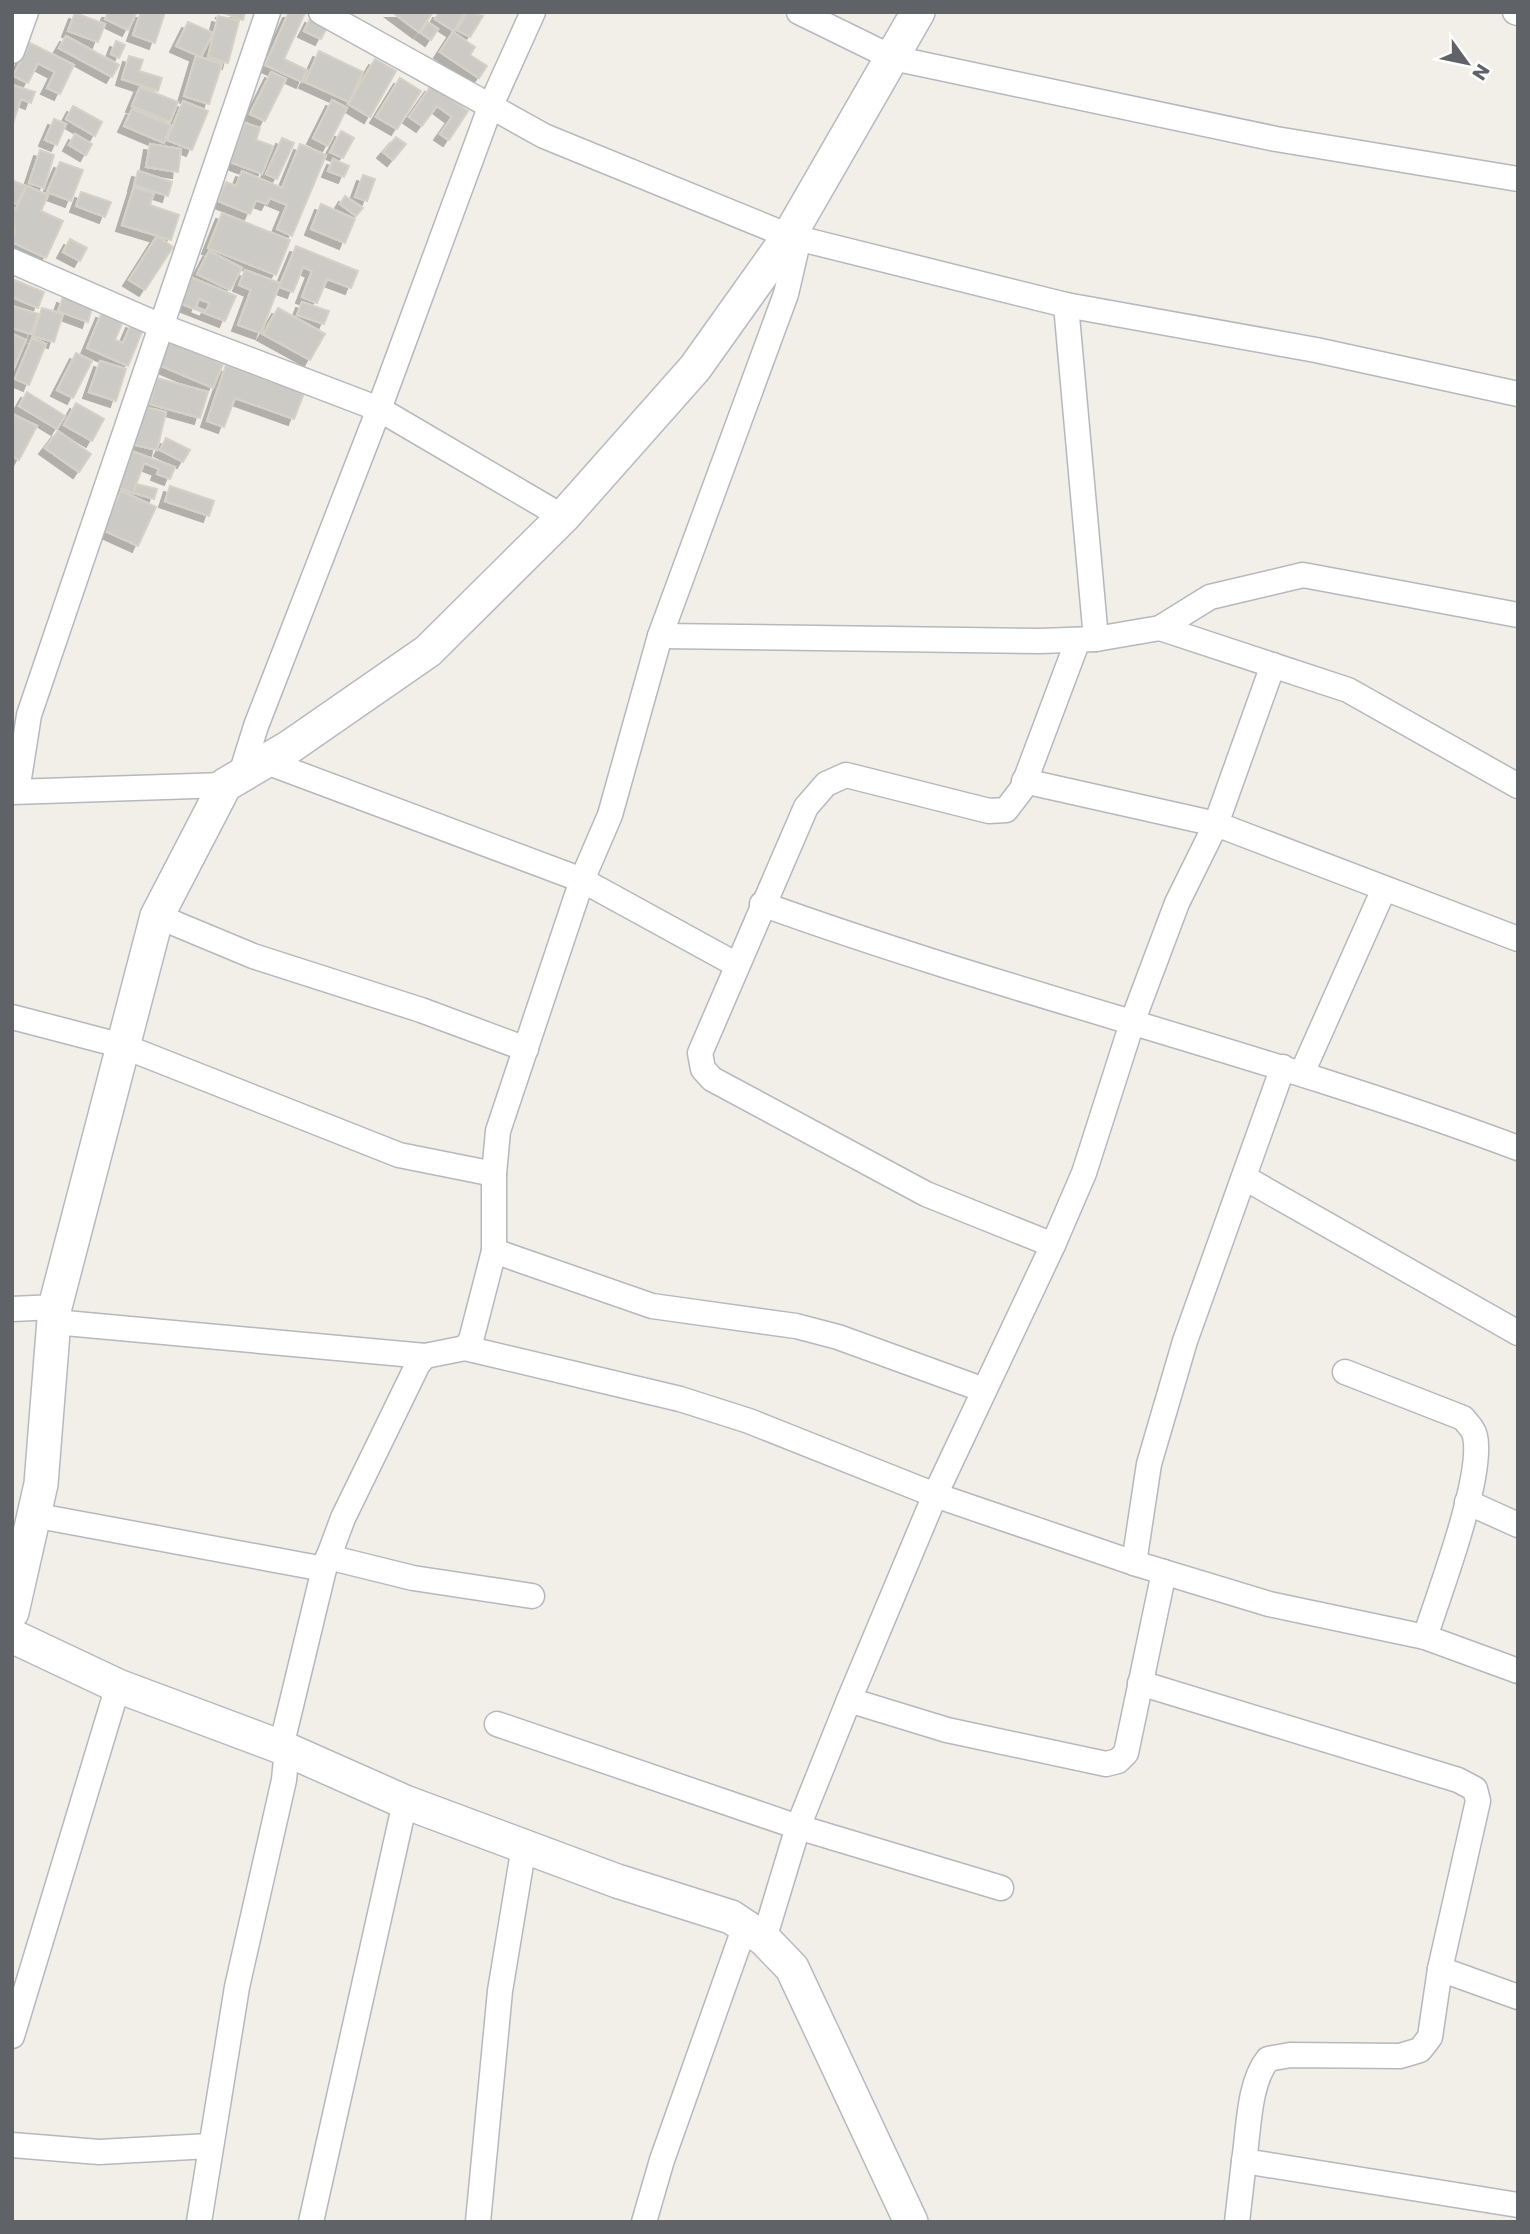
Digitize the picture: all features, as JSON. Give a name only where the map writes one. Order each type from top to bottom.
[{"type":"street","points":[[12,51],[26,12]]},
{"type":"street","points":[[268,12],[29,715],[14,791],[244,773],[582,880],[737,965]]},
{"type":"street","points":[[321,12],[544,136],[794,237],[1066,305],[1316,350],[1518,394]]},
{"type":"street","points":[[12,1612],[41,1484],[54,1315],[157,916],[244,773],[256,726],[380,409],[491,105],[533,12]]},
{"type":"street","points":[[799,12],[892,58],[1276,139],[1518,179]]},
{"type":"street","points":[[244,773],[428,651],[563,517],[695,368],[794,237],[918,12]]},
{"type":"street","points":[[465,1348],[471,1340],[494,1251],[494,1174],[498,1131],[582,880],[610,815],[660,636],[786,294],[794,237]]},
{"type":"street","points":[[12,261],[161,326],[380,409],[563,517]]},
{"type":"street","points":[[1053,1245],[926,1194],[712,1079],[703,1069],[700,1053],[806,807],[826,784],[846,775],[989,811],[1006,810],[1024,781],[1087,639],[1066,305]]},
{"type":"street","points":[[660,636],[1087,639],[1160,628],[1210,597],[1303,575],[1518,615]]},
{"type":"street","points":[[1160,628],[1348,691],[1518,786]]},
{"type":"street","points":[[644,2222],[669,2138],[849,1700],[935,1495],[1053,1245],[1084,1172],[1133,1020],[1177,903],[1216,824],[1273,666]]},
{"type":"street","points":[[1024,781],[1216,824],[1518,939]]},
{"type":"street","points":[[1134,1563],[1149,1464],[1185,1341],[1245,1178],[1292,1070],[1384,889]]},
{"type":"street","points":[[762,904],[882,947],[1133,1020],[1397,1103],[1518,1148]]},
{"type":"street","points":[[157,916],[253,956],[421,1010],[526,1049]]},
{"type":"street","points":[[12,1017],[123,1046],[398,1155],[494,1174]]},
{"type":"street","points":[[1245,1178],[1518,1333]]},
{"type":"street","points":[[494,1251],[652,1306],[796,1326],[827,1334],[985,1390]]},
{"type":"street","points":[[12,1309],[425,1356],[465,1348],[680,1399],[749,1422],[935,1495],[1134,1563],[1269,1604],[1425,1637],[1518,1671]]},
{"type":"street","points":[[199,2222],[237,1987],[284,1780],[286,1759],[281,1747],[326,1563],[378,1443],[418,1364],[425,1356]]},
{"type":"street","points":[[1345,1372],[1464,1418],[1475,1433],[1476,1449],[1468,1502],[1425,1637]]},
{"type":"street","points":[[1468,1502],[1518,1525]]},
{"type":"street","points":[[33,1515],[532,1595]]},
{"type":"street","points":[[849,1700],[947,1730],[1106,1764],[1118,1761],[1126,1753],[1164,1572]]},
{"type":"street","points":[[12,1636],[118,1686],[281,1747],[405,1802],[617,1881],[731,1917],[755,1933],[792,1968],[911,2222]]},
{"type":"street","points":[[1140,1683],[1447,1776],[1475,1789],[1478,1801],[1440,1969],[1430,2037],[1420,2050],[1400,2056],[1290,2055],[1268,2059],[1261,2067],[1255,2088],[1237,2222]]},
{"type":"street","points":[[12,2036],[118,1686]]},
{"type":"street","points":[[497,1724],[798,1827],[1001,1888]]},
{"type":"street","points":[[311,2222],[405,1802]]},
{"type":"street","points":[[478,2222],[500,1991],[524,1846]]},
{"type":"street","points":[[1440,1969],[1518,1997]]},
{"type":"street","points":[[12,2145],[99,2152],[210,2146]]},
{"type":"street","points":[[1244,2161],[1518,2205]]},
{"type":"building","points":[[108,12],[137,12],[128,30],[105,19]]},
{"type":"building","points":[[141,12],[165,12],[155,43],[133,35]]},
{"type":"building","points":[[221,12],[245,12],[243,20]]},
{"type":"building","points":[[289,12],[305,13],[284,59],[307,70],[302,82],[265,65]]},
{"type":"building","points":[[392,12],[433,12],[419,32]]},
{"type":"building","points":[[439,12],[465,12],[454,31],[435,19]]},
{"type":"building","points":[[467,12],[483,16],[470,37],[457,30]]},
{"type":"building","points":[[75,13],[105,24],[98,42],[68,31]]},
{"type":"building","points":[[218,16],[239,21],[228,63],[208,57]]},
{"type":"building","points":[[311,17],[328,26],[321,39],[304,31]]},
{"type":"building","points":[[188,22],[213,33],[201,57],[176,46]]},
{"type":"building","points":[[428,22],[438,29],[431,40],[421,33]]},
{"type":"building","points":[[453,32],[475,47],[470,55],[487,66],[479,78],[440,52]]},
{"type":"building","points":[[66,36],[119,65],[112,77],[59,48]]},
{"type":"building","points":[[116,41],[125,45],[119,58],[111,54]]},
{"type":"building","points":[[30,43],[74,65],[60,94],[47,88],[55,72],[38,63],[28,83],[13,76]]},
{"type":"building","points":[[319,51],[363,72],[349,102],[305,82]]},
{"type":"building","points":[[129,56],[143,60],[139,71],[162,78],[158,91],[122,79]]},
{"type":"building","points":[[196,56],[222,64],[209,104],[184,96]]},
{"type":"building","points":[[375,59],[396,71],[370,117],[348,104]]},
{"type":"building","points":[[271,72],[286,79],[265,121],[250,114]]},
{"type":"building","points":[[400,78],[421,91],[397,129],[376,117]]},
{"type":"building","points":[[12,85],[35,92],[31,103],[21,99],[13,123]]},
{"type":"building","points":[[431,86],[468,111],[449,140],[440,134],[452,117],[437,106],[422,126],[409,117]]},
{"type":"building","points":[[140,87],[178,102],[170,122],[132,106]]},
{"type":"building","points":[[332,100],[347,108],[328,146],[313,138]]},
{"type":"building","points":[[183,101],[208,111],[192,150],[167,140]]},
{"type":"building","points":[[73,106],[102,122],[95,136],[66,119]]},
{"type":"building","points":[[132,109],[171,125],[164,143],[124,126]]},
{"type":"building","points":[[54,119],[66,124],[57,145],[45,140]]},
{"type":"building","points":[[245,123],[260,128],[256,140],[273,146],[262,174],[230,162]]},
{"type":"building","points":[[341,131],[354,138],[343,158],[330,152]]},
{"type":"building","points":[[75,134],[92,144],[86,155],[69,145]]},
{"type":"building","points":[[396,137],[406,144],[393,160],[383,152]]},
{"type":"building","points":[[282,138],[294,143],[277,179],[266,174]]},
{"type":"building","points":[[150,144],[181,149],[178,172],[146,167]]},
{"type":"building","points":[[300,144],[326,155],[292,236],[277,229],[287,205],[270,198],[267,204],[256,200],[250,214],[218,201],[226,182],[236,186],[242,171],[282,188]]},
{"type":"building","points":[[40,150],[54,155],[44,188],[29,183]]},
{"type":"building","points":[[333,159],[349,166],[344,177],[328,171]]},
{"type":"building","points":[[60,162],[83,170],[71,201],[47,192]]},
{"type":"building","points":[[138,171],[172,182],[168,196],[134,185]]},
{"type":"building","points":[[363,175],[375,179],[367,201],[355,197]]},
{"type":"building","points":[[14,181],[26,186],[17,204],[12,202]]},
{"type":"building","points":[[27,186],[48,195],[41,211],[63,221],[46,258],[12,242],[15,232],[12,207],[16,209]]},
{"type":"building","points":[[134,187],[154,193],[150,205],[179,215],[171,240],[122,225]]},
{"type":"building","points":[[81,192],[111,202],[105,217],[76,206]]},
{"type":"building","points":[[345,196],[363,208],[356,216],[340,204]]},
{"type":"building","points":[[321,204],[355,219],[345,243],[311,229]]},
{"type":"building","points":[[222,213],[290,240],[276,275],[208,248]]},
{"type":"building","points":[[157,236],[173,247],[145,290],[129,280]]},
{"type":"building","points":[[70,239],[87,248],[80,261],[63,252]]},
{"type":"building","points":[[296,246],[358,271],[351,288],[327,279],[317,303],[302,297],[312,271],[303,267],[293,292],[279,287]]},
{"type":"building","points":[[209,251],[242,268],[230,290],[197,274]]},
{"type":"building","points":[[245,270],[280,283],[261,333],[238,325],[251,290],[239,285]]},
{"type":"building","points":[[190,277],[236,296],[225,321],[179,303]],"holes":[[[199,299],[210,303],[206,311],[196,307]]]},
{"type":"building","points":[[12,279],[44,292],[38,308],[12,297]]},
{"type":"building","points":[[63,297],[92,308],[88,322],[58,311]]},
{"type":"building","points":[[302,302],[329,311],[324,324],[297,315]]},
{"type":"building","points":[[12,306],[38,314],[31,334],[12,328]]},
{"type":"building","points":[[42,308],[63,314],[54,342],[33,336]]},
{"type":"building","points":[[278,308],[325,334],[310,360],[263,334]]},
{"type":"building","points":[[102,312],[123,321],[115,340],[123,343],[132,322],[144,327],[128,366],[87,348]]},
{"type":"building","points":[[12,334],[26,340],[12,372]]},
{"type":"building","points":[[32,338],[46,344],[29,385],[15,379]]},
{"type":"building","points":[[169,341],[223,364],[213,388],[159,365]]},
{"type":"building","points":[[76,353],[92,361],[73,398],[57,390]]},
{"type":"building","points":[[100,361],[126,369],[116,401],[89,392]]},
{"type":"building","points":[[226,365],[304,393],[294,419],[235,398],[224,427],[207,421]]},
{"type":"building","points":[[157,378],[208,392],[200,418],[150,404]]},
{"type":"building","points":[[27,392],[65,416],[57,429],[19,406]]},
{"type":"building","points":[[76,403],[104,419],[92,441],[64,425]]},
{"type":"building","points":[[140,406],[166,412],[157,450],[131,444]]},
{"type":"building","points":[[12,414],[37,426],[19,460],[12,456]]},
{"type":"building","points":[[58,431],[91,454],[79,472],[45,448]]},
{"type":"building","points":[[166,438],[190,450],[183,462],[160,450]]},
{"type":"building","points":[[129,450],[175,467],[170,479],[157,474],[159,469],[144,463],[133,493],[115,486]]},
{"type":"building","points":[[136,484],[157,489],[154,499],[134,493]]},
{"type":"building","points":[[170,486],[214,501],[209,516],[165,501]]},
{"type":"building","points":[[121,491],[156,507],[138,546],[103,530]]}]
